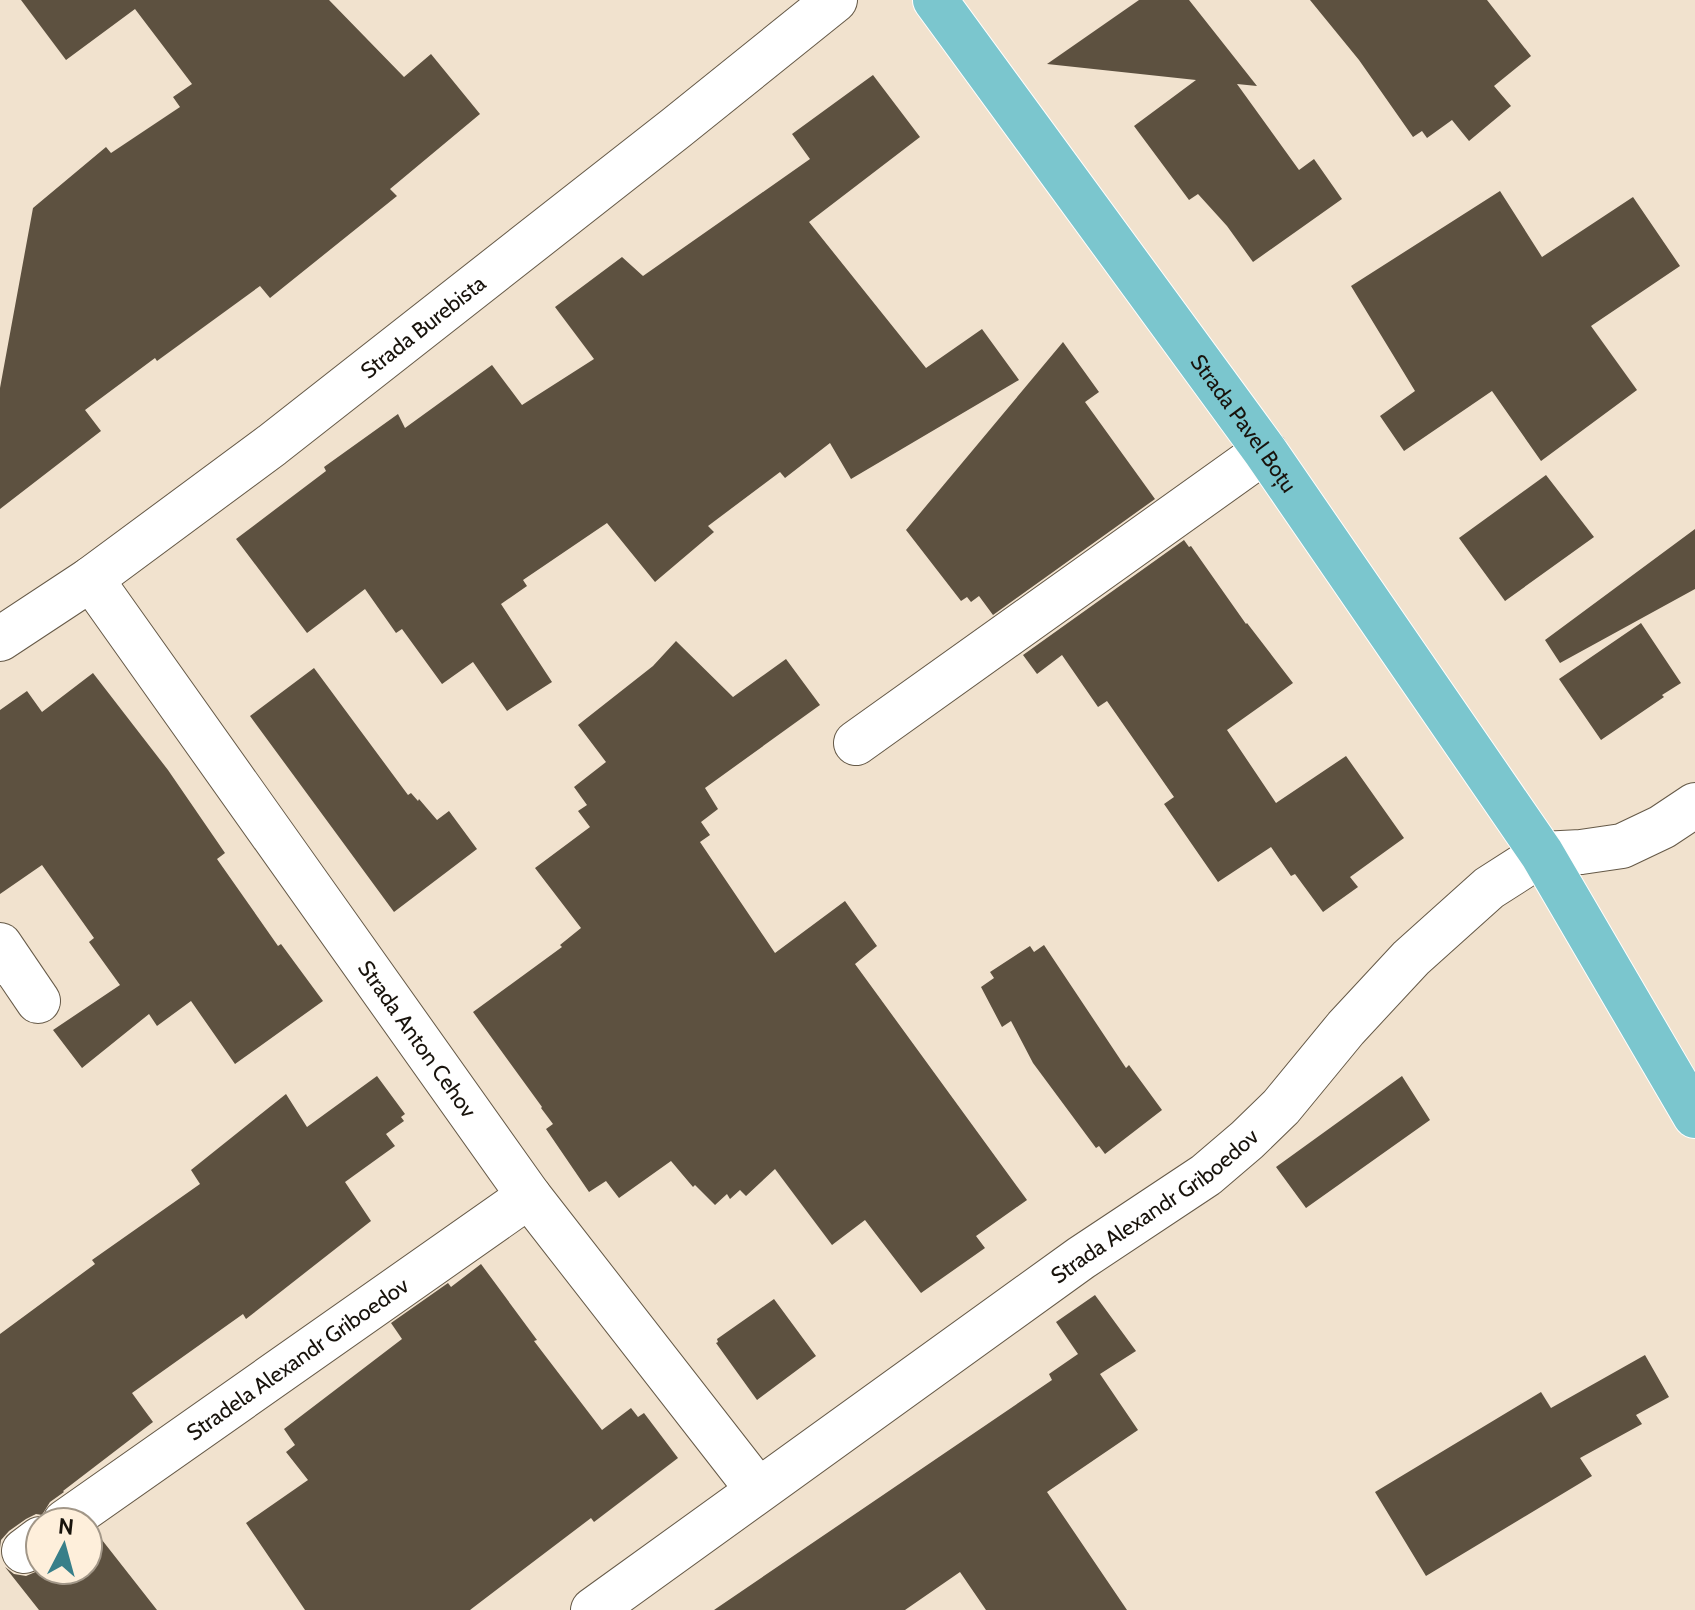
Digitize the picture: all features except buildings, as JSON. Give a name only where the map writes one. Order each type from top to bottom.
[{"type":"main road","name":"Strada Pavel Boțu","points":[[935,0],[1265,451],[1542,854],[1695,1116]]},
{"type":"street","name":"Strada Burebista","points":[[0,639],[91,579],[272,445],[835,0]]},
{"type":"street","points":[[856,743],[1265,451]]},
{"type":"street","name":"Strada Anton Cehov","points":[[91,579],[529,1196],[758,1490]]},
{"type":"street","name":"Strada Alexandr Griboedov","points":[[593,1610],[1081,1258],[1222,1163],[1281,1107],[1346,1028],[1411,958],[1489,888],[1542,854],[1622,846],[1662,827],[1695,805]]},
{"type":"street","points":[[0,945],[38,1001]]},
{"type":"street","name":"Stradela Alexandr Griboedov","points":[[88,1506],[529,1196]]}]
